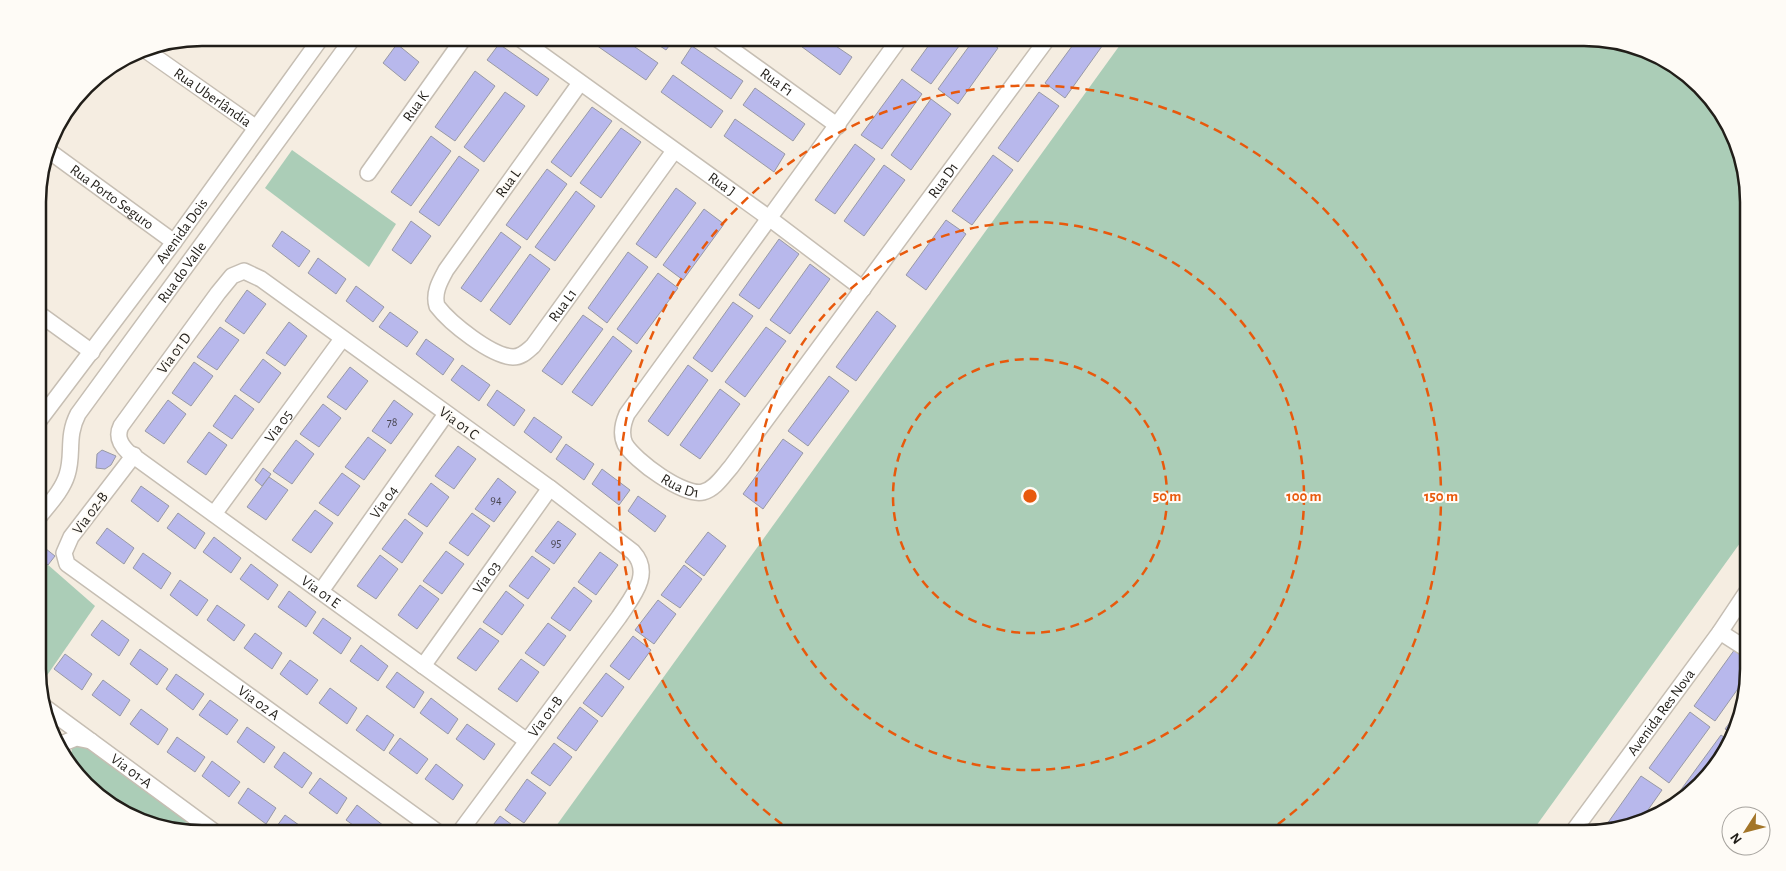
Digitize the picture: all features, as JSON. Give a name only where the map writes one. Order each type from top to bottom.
[{"type":"street","name":"Avenida Dois","points":[[47,411],[174,242],[315,46]]},
{"type":"street","name":"Rua do Valle","points":[[46,508],[62,488],[68,474],[70,437],[78,414],[347,46]]},
{"type":"street","name":"Rua K","points":[[368,173],[458,46]]},
{"type":"street","name":"Rua J","points":[[529,46],[769,218],[863,289]]},
{"type":"street","name":"Rua F1","points":[[727,46],[838,126]]},
{"type":"street","name":"Rua D1","points":[[894,46],[627,414],[622,429],[625,443],[636,456],[657,473],[679,487],[700,493],[711,489],[731,467],[1042,46]]},
{"type":"street","name":"Rua Uberlândia","points":[[152,55],[256,127]]},
{"type":"street","name":"Rua L","points":[[439,284],[446,270],[580,83]]},
{"type":"street","name":"Rua L1","points":[[439,284],[436,303],[442,313],[465,332],[494,351],[512,357],[520,356],[533,346],[543,334],[674,151]]},
{"type":"street","name":"Rua Porto Seguro","points":[[54,155],[174,242]]},
{"type":"street","name":"Via 01 C","points":[[237,272],[247,272],[261,279],[550,488],[637,556],[641,564],[642,576],[631,600]]},
{"type":"street","name":"Via 01 D","points":[[119,438],[121,426],[229,278],[237,272]]},
{"type":"street","points":[[47,319],[92,352]]},
{"type":"street","name":"Via 05","points":[[214,514],[342,339]]},
{"type":"street","name":"Via 04","points":[[321,591],[446,414]]},
{"type":"street","name":"Via 01 E","points":[[119,438],[124,448],[527,741]]},
{"type":"street","name":"Via 02-B","points":[[77,572],[64,558],[65,548],[134,455]]},
{"type":"street","name":"Via 03","points":[[423,666],[550,488]]},
{"type":"street","name":"Via 02 A","points":[[77,572],[426,825]]},
{"type":"street","name":"Via 01-B","points":[[466,825],[631,600]]},
{"type":"street","name":"Avenida Res Nova","points":[[1579,824],[1740,602]]},
{"type":"street","points":[[1720,632],[1740,645]]},
{"type":"street","name":"Via 01-A","points":[[53,713],[204,825]]},
{"type":"street","points":[[65,742],[76,738],[92,742]]},
{"type":"green space","points":[[1119,46],[1584,46],[1614,49],[1644,58],[1679,78],[1708,107],[1719,124],[1728,142],[1734,162],[1740,202],[1740,543],[1537,824],[557,825]]},
{"type":"green space","points":[[292,150],[396,224],[369,267],[265,188]]},
{"type":"green space","points":[[46,563],[95,606],[47,676]]},
{"type":"green space","points":[[78,744],[89,746],[196,824],[172,822],[142,813],[124,804],[107,793],[78,764],[71,754],[72,747]]},
{"type":"building","points":[[396,46],[399,46],[419,62],[405,81],[383,63]]},
{"type":"building","points":[[498,46],[502,46],[549,79],[537,96],[487,60]]},
{"type":"building","points":[[597,46],[634,46],[658,63],[646,80]]},
{"type":"building","points":[[660,46],[669,46],[666,50]]},
{"type":"building","points":[[692,46],[743,81],[731,99],[681,63]]},
{"type":"building","points":[[801,46],[836,46],[852,57],[840,75]]},
{"type":"building","points":[[928,46],[959,46],[931,84],[911,70]]},
{"type":"building","points":[[969,46],[995,46],[998,48],[958,104],[938,89]]},
{"type":"building","points":[[1072,46],[1102,46],[1065,98],[1045,83]]},
{"type":"building","points":[[475,71],[495,86],[455,141],[435,127]]},
{"type":"building","points":[[673,75],[723,111],[711,128],[661,92]]},
{"type":"building","points":[[902,79],[922,94],[882,149],[861,135]]},
{"type":"building","points":[[755,88],[805,124],[793,141],[743,105]]},
{"type":"building","points":[[505,92],[525,106],[484,162],[464,147]]},
{"type":"building","points":[[1039,92],[1059,106],[1018,162],[998,148]]},
{"type":"building","points":[[931,99],[951,114],[911,170],[891,155]]},
{"type":"building","points":[[592,107],[612,121],[571,177],[551,162]]},
{"type":"building","points":[[735,119],[785,154],[774,172],[724,136]]},
{"type":"building","points":[[621,128],[641,142],[601,198],[580,183]]},
{"type":"building","points":[[431,136],[451,151],[411,206],[391,192]]},
{"type":"building","points":[[855,144],[875,159],[835,214],[815,200]]},
{"type":"building","points":[[993,155],[1013,170],[972,225],[952,211]]},
{"type":"building","points":[[459,156],[479,170],[439,226],[419,212]]},
{"type":"building","points":[[884,165],[905,180],[864,236],[844,221]]},
{"type":"building","points":[[547,169],[567,184],[527,240],[506,225]]},
{"type":"building","points":[[676,188],[696,203],[656,258],[636,244]]},
{"type":"building","points":[[576,191],[595,206],[555,261],[535,247]]},
{"type":"building","points":[[704,209],[724,224],[683,280],[663,265]]},
{"type":"building","points":[[946,220],[966,234],[926,290],[906,275]]},
{"type":"building","points":[[411,221],[431,236],[411,264],[392,250]]},
{"type":"building","points":[[282,231],[310,251],[299,267],[272,246]]},
{"type":"building","points":[[501,232],[521,247],[481,302],[461,288]]},
{"type":"building","points":[[779,239],[799,254],[759,309],[739,295]]},
{"type":"building","points":[[628,252],[648,267],[607,323],[588,308]]},
{"type":"building","points":[[530,254],[550,269],[510,325],[490,310]]},
{"type":"building","points":[[318,258],[346,279],[336,294],[308,273]]},
{"type":"building","points":[[810,264],[830,279],[790,334],[770,320]]},
{"type":"building","points":[[658,273],[678,288],[637,344],[617,329]]},
{"type":"building","points":[[356,286],[384,307],[373,322],[346,301]]},
{"type":"building","points":[[247,290],[266,304],[244,334],[225,321]]},
{"type":"building","points":[[733,302],[753,316],[712,372],[693,358]]},
{"type":"building","points":[[877,311],[896,326],[856,381],[836,367]]},
{"type":"building","points":[[390,312],[418,332],[407,347],[379,327]]},
{"type":"building","points":[[583,315],[603,329],[562,385],[542,371]]},
{"type":"building","points":[[289,322],[307,336],[285,366],[266,353]]},
{"type":"building","points":[[220,327],[239,340],[217,370],[197,357]]},
{"type":"building","points":[[766,327],[786,341],[745,397],[725,382]]},
{"type":"building","points":[[613,336],[632,351],[592,406],[572,392]]},
{"type":"building","points":[[426,339],[454,359],[443,375],[416,354]]},
{"type":"building","points":[[263,359],[281,373],[259,403],[240,390]]},
{"type":"building","points":[[194,362],[213,376],[191,406],[172,393]]},
{"type":"building","points":[[462,365],[490,385],[479,401],[451,380]]},
{"type":"building","points":[[688,365],[708,380],[668,436],[648,421]]},
{"type":"building","points":[[350,367],[368,381],[346,410],[327,397]]},
{"type":"building","points":[[829,376],[849,391],[808,446],[788,431]]},
{"type":"building","points":[[720,389],[740,404],[700,459],[680,445]]},
{"type":"building","points":[[497,390],[525,410],[514,426],[487,405]]},
{"type":"building","points":[[235,395],[254,409],[232,439],[213,426]]},
{"type":"building","points":[[168,400],[186,414],[164,444],[145,431]]},
{"type":"building","points":[[394,400],[413,414],[391,444],[372,431]]},
{"type":"building","points":[[323,404],[341,418],[319,447],[300,434]]},
{"type":"building","points":[[534,417],[562,437],[551,453],[524,432]]},
{"type":"building","points":[[209,432],[227,445],[206,475],[187,462]]},
{"type":"building","points":[[368,437],[386,450],[364,480],[345,467]]},
{"type":"building","points":[[783,439],[803,453],[763,509],[743,494]]},
{"type":"building","points":[[296,440],[314,454],[292,484],[273,471]]},
{"type":"building","points":[[566,444],[594,464],[584,480],[556,459]]},
{"type":"building","points":[[458,446],[476,459],[454,489],[435,476]]},
{"type":"building","points":[[102,450],[116,456],[111,465],[105,469],[96,468],[97,454]]},
{"type":"building","points":[[263,468],[271,474],[262,486],[255,480]]},
{"type":"building","points":[[602,469],[630,490],[619,505],[592,484]]},
{"type":"building","points":[[342,473],[360,486],[338,516],[319,503]]},
{"type":"building","points":[[269,477],[288,490],[266,520],[247,507]]},
{"type":"building","points":[[498,478],[516,492],[494,522],[475,509]]},
{"type":"building","points":[[431,483],[449,497],[427,527],[408,514]]},
{"type":"building","points":[[141,486],[169,506],[158,522],[131,501]]},
{"type":"building","points":[[638,496],[666,516],[655,532],[628,511]]},
{"type":"building","points":[[315,510],[333,523],[311,553],[292,540]]},
{"type":"building","points":[[178,513],[205,533],[195,549],[167,528]]},
{"type":"building","points":[[472,513],[490,526],[468,556],[449,543]]},
{"type":"building","points":[[405,519],[423,533],[402,563],[382,549]]},
{"type":"building","points":[[558,521],[576,534],[554,564],[535,551]]},
{"type":"building","points":[[107,528],[134,548],[124,564],[96,543]]},
{"type":"building","points":[[708,532],[726,546],[704,576],[685,562]]},
{"type":"building","points":[[214,537],[241,558],[231,573],[203,552]]},
{"type":"building","points":[[46,549],[55,556],[48,565],[46,563]]},
{"type":"building","points":[[446,551],[464,564],[442,594],[423,581]]},
{"type":"building","points":[[600,552],[618,565],[596,595],[578,582]]},
{"type":"building","points":[[143,553],[171,573],[161,589],[133,568]]},
{"type":"building","points":[[380,555],[398,569],[376,599],[357,586]]},
{"type":"building","points":[[532,556],[550,569],[528,599],[509,586]]},
{"type":"building","points":[[251,564],[278,585],[268,600],[240,579]]},
{"type":"building","points":[[684,565],[702,579],[680,608],[661,595]]},
{"type":"building","points":[[180,580],[208,600],[197,616],[170,595]]},
{"type":"building","points":[[420,585],[439,599],[417,629],[398,615]]},
{"type":"building","points":[[574,587],[592,601],[570,631],[551,618]]},
{"type":"building","points":[[289,591],[316,612],[306,627],[278,607]]},
{"type":"building","points":[[506,591],[524,605],[502,635],[483,622]]},
{"type":"building","points":[[658,600],[676,614],[654,644],[635,630]]},
{"type":"building","points":[[217,605],[245,625],[234,641],[207,620]]},
{"type":"building","points":[[323,618],[351,638],[341,654],[313,633]]},
{"type":"building","points":[[102,620],[129,640],[119,656],[91,635]]},
{"type":"building","points":[[548,623],[566,636],[544,666],[525,653]]},
{"type":"building","points":[[480,628],[499,641],[476,671],[457,658]]},
{"type":"building","points":[[255,633],[282,653],[272,669],[244,648]]},
{"type":"building","points":[[633,636],[651,650],[629,680],[610,666]]},
{"type":"building","points":[[361,645],[388,666],[378,681],[350,661]]},
{"type":"building","points":[[140,649],[168,669],[157,685],[130,664]]},
{"type":"building","points":[[1735,649],[1740,653],[1738,689],[1715,721],[1694,706]]},
{"type":"building","points":[[65,654],[92,674],[82,690],[54,669]]},
{"type":"building","points":[[521,659],[539,672],[517,702],[498,689]]},
{"type":"building","points":[[290,660],[318,680],[307,695],[280,674]]},
{"type":"building","points":[[397,672],[424,692],[414,708],[386,687]]},
{"type":"building","points":[[606,673],[624,687],[602,717],[583,703]]},
{"type":"building","points":[[176,674],[204,694],[193,710],[166,689]]},
{"type":"building","points":[[103,680],[130,700],[120,716],[92,695]]},
{"type":"building","points":[[330,688],[357,708],[347,724],[319,703]]},
{"type":"building","points":[[431,698],[458,719],[448,734],[420,713]]},
{"type":"building","points":[[210,700],[238,720],[227,735],[199,715]]},
{"type":"building","points":[[580,707],[598,721],[576,751],[557,738]]},
{"type":"building","points":[[141,709],[168,729],[158,745],[130,724]]},
{"type":"building","points":[[1690,712],[1710,727],[1669,783],[1649,768]]},
{"type":"building","points":[[367,715],[394,735],[384,751],[356,730]]},
{"type":"building","points":[[467,724],[495,744],[484,760],[456,739]]},
{"type":"building","points":[[247,727],[275,747],[264,763],[237,742]]},
{"type":"building","points":[[1721,735],[1724,737],[1708,764],[1680,791]]},
{"type":"building","points":[[177,737],[205,757],[195,772],[167,752]]},
{"type":"building","points":[[400,738],[428,759],[417,774],[389,753]]},
{"type":"building","points":[[554,743],[572,757],[550,786],[531,773]]},
{"type":"building","points":[[284,752],[312,773],[302,788],[274,767]]},
{"type":"building","points":[[212,761],[240,782],[229,797],[202,776]]},
{"type":"building","points":[[436,764],[463,785],[453,800],[425,779]]},
{"type":"building","points":[[1641,776],[1662,790],[1647,811],[1608,823]]},
{"type":"building","points":[[320,778],[347,798],[337,814],[309,793]]},
{"type":"building","points":[[527,779],[546,793],[524,823],[505,810]]},
{"type":"building","points":[[248,788],[276,808],[266,824],[238,803]]},
{"type":"building","points":[[357,805],[383,825],[353,825],[346,820]]},
{"type":"building","points":[[285,815],[299,825],[278,825]]},
{"type":"building","points":[[500,816],[512,825],[493,825]]}]
